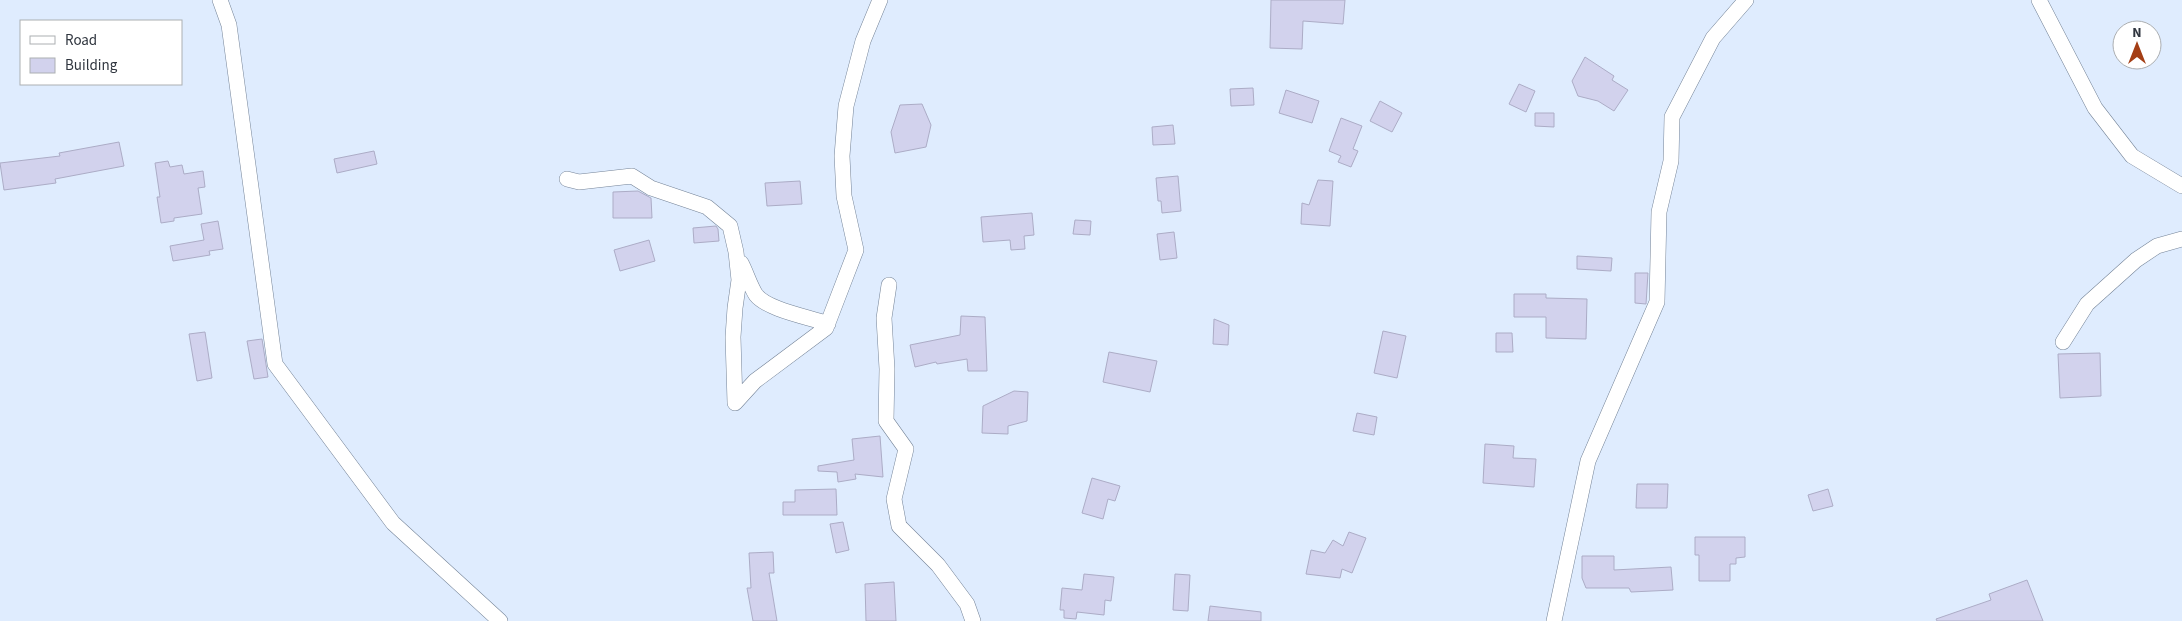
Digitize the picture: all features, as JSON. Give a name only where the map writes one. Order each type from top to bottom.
[{"type":"street","points":[[220,0],[229,25],[276,364],[393,523],[500,621]]},
{"type":"street","points":[[1554,621],[1588,462],[1657,302],[1659,212],[1671,161],[1672,118],[1713,38],[1746,0]]},
{"type":"street","points":[[2039,0],[2095,108],[2132,156],[2182,186]]},
{"type":"street","points":[[567,179],[579,182],[632,176],[651,188],[707,207],[730,226],[736,252],[739,280],[733,337],[735,403],[755,382],[826,328],[856,250],[844,196],[842,156],[846,106],[863,41],[878,1]]},
{"type":"street","points":[[2063,342],[2087,304],[2136,260],[2157,246],[2182,239]]},
{"type":"street","points":[[736,252],[757,295],[778,309],[807,316],[828,324]]},
{"type":"street","points":[[889,285],[884,318],[887,369],[886,421],[906,449],[894,499],[899,526],[938,565],[967,604],[973,621]]},
{"type":"building","points":[[1271,0],[1345,0],[1343,24],[1303,21],[1302,49],[1270,48]]},
{"type":"building","points":[[1585,57],[1614,76],[1612,80],[1628,90],[1614,111],[1598,101],[1578,96],[1572,81]]},
{"type":"building","points":[[1519,84],[1535,91],[1526,112],[1509,104]]},
{"type":"building","points":[[1253,88],[1254,105],[1231,106],[1230,89]]},
{"type":"building","points":[[1286,90],[1319,101],[1312,123],[1279,113]]},
{"type":"building","points":[[1380,101],[1402,113],[1392,132],[1370,121]]},
{"type":"building","points":[[922,104],[931,125],[926,147],[895,153],[891,132],[900,105]]},
{"type":"building","points":[[1535,113],[1554,113],[1554,127],[1535,126]]},
{"type":"building","points":[[1341,118],[1362,126],[1353,149],[1358,151],[1351,167],[1338,162],[1341,156],[1329,151]]},
{"type":"building","points":[[1173,125],[1175,144],[1153,145],[1152,127]]},
{"type":"building","points":[[119,142],[124,166],[55,179],[56,183],[4,190],[0,163],[60,156],[59,153]]},
{"type":"building","points":[[374,151],[377,164],[337,173],[334,159]]},
{"type":"building","points":[[168,161],[170,167],[182,165],[184,174],[203,171],[205,187],[198,188],[202,214],[174,218],[174,221],[161,223],[157,197],[160,197],[155,163]]},
{"type":"building","points":[[1178,176],[1181,211],[1162,213],[1161,201],[1158,201],[1156,178]]},
{"type":"building","points":[[1318,180],[1333,181],[1330,226],[1301,224],[1302,203],[1309,205]]},
{"type":"building","points":[[800,181],[802,204],[767,206],[765,183]]},
{"type":"building","points":[[638,191],[651,198],[652,218],[613,218],[613,192]]},
{"type":"building","points":[[1032,213],[1034,235],[1024,236],[1025,249],[1011,250],[1010,240],[983,242],[981,217]]},
{"type":"building","points":[[1075,220],[1091,221],[1090,235],[1073,234]]},
{"type":"building","points":[[218,221],[223,249],[209,251],[210,255],[173,261],[170,246],[204,240],[201,224]]},
{"type":"building","points":[[716,226],[719,241],[694,243],[693,228]]},
{"type":"building","points":[[1174,232],[1177,258],[1160,260],[1157,234]]},
{"type":"building","points":[[649,240],[655,261],[620,271],[614,250]]},
{"type":"building","points":[[1577,256],[1612,258],[1611,271],[1577,269]]},
{"type":"building","points":[[1635,273],[1648,273],[1646,304],[1635,303]]},
{"type":"building","points":[[1514,294],[1546,294],[1546,298],[1587,299],[1586,339],[1546,338],[1546,317],[1514,317]]},
{"type":"building","points":[[961,316],[985,317],[987,371],[968,371],[967,359],[937,364],[936,362],[915,367],[910,345],[960,335]]},
{"type":"building","points":[[1214,319],[1229,325],[1228,345],[1213,344]]},
{"type":"building","points":[[1383,331],[1406,336],[1397,378],[1374,373]]},
{"type":"building","points":[[205,332],[212,378],[197,381],[189,334]]},
{"type":"building","points":[[1496,333],[1512,333],[1513,352],[1496,352]]},
{"type":"building","points":[[262,339],[268,377],[254,379],[247,341]]},
{"type":"building","points":[[1109,352],[1157,361],[1150,392],[1103,382]]},
{"type":"building","points":[[2100,353],[2101,396],[2060,398],[2058,354]]},
{"type":"building","points":[[1014,391],[1028,392],[1027,421],[1008,426],[1008,434],[982,433],[983,406]]},
{"type":"building","points":[[1357,413],[1377,417],[1374,435],[1353,431]]},
{"type":"building","points":[[880,436],[883,477],[855,474],[856,479],[838,482],[837,472],[818,471],[818,466],[854,460],[852,439]]},
{"type":"building","points":[[1485,444],[1514,446],[1513,458],[1536,459],[1534,487],[1483,483]]},
{"type":"building","points":[[1092,478],[1120,486],[1115,501],[1108,499],[1103,519],[1082,513]]},
{"type":"building","points":[[1637,484],[1668,484],[1667,508],[1636,508]]},
{"type":"building","points":[[836,489],[837,515],[783,515],[783,502],[795,502],[795,490]]},
{"type":"building","points":[[1828,489],[1833,506],[1813,511],[1808,495]]},
{"type":"building","points":[[843,522],[849,550],[836,553],[830,524]]},
{"type":"building","points":[[1349,532],[1366,538],[1352,573],[1342,569],[1340,578],[1306,574],[1311,550],[1325,553],[1333,540],[1343,546]]},
{"type":"building","points":[[1695,537],[1745,537],[1745,557],[1736,558],[1736,564],[1730,564],[1730,581],[1699,581],[1699,555],[1695,555]]},
{"type":"building","points":[[773,552],[774,573],[769,573],[777,621],[753,621],[747,588],[751,588],[749,553]]},
{"type":"building","points":[[1582,556],[1614,556],[1614,570],[1671,567],[1673,590],[1631,592],[1629,588],[1586,588],[1582,578]]},
{"type":"building","points":[[1084,574],[1114,577],[1111,601],[1105,600],[1104,615],[1077,612],[1076,619],[1064,618],[1064,610],[1060,610],[1062,588],[1082,590]]},
{"type":"building","points":[[1175,574],[1190,575],[1188,611],[1173,610]]},
{"type":"building","points":[[2027,580],[2043,621],[1937,621],[1936,619],[1991,600],[1989,594]]},
{"type":"building","points":[[894,582],[896,621],[866,621],[865,584]]},
{"type":"building","points":[[1210,606],[1261,612],[1261,621],[1208,621]]}]
